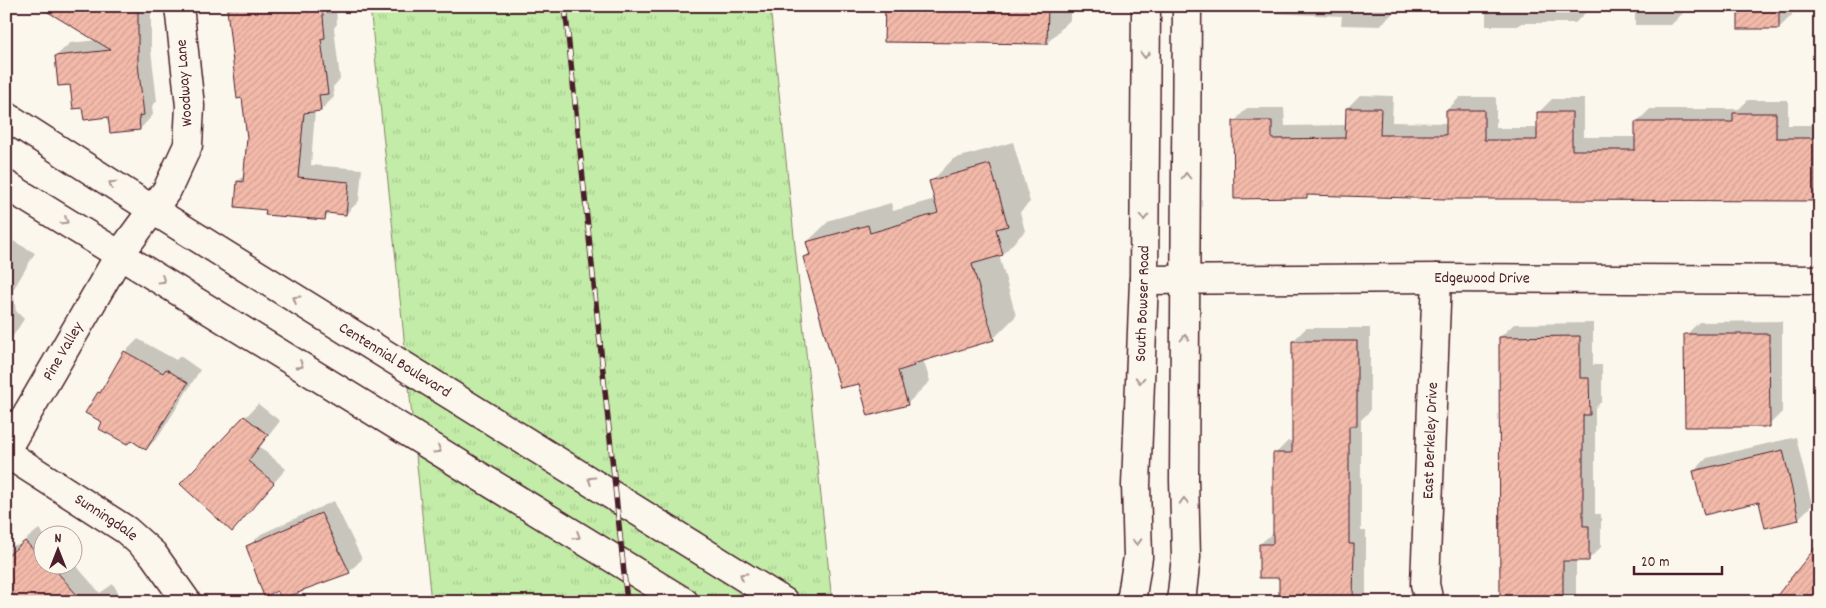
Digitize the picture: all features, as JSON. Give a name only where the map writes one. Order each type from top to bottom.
[{"type":"street","name":"Woodway Lane","points":[[120,254],[167,190],[188,145],[190,106],[179,6]]},
{"type":"street","name":"South Bowser Road","points":[[1132,602],[1138,557],[1136,485],[1144,280],[1146,6]]},
{"type":"street","points":[[1181,602],[1186,557],[1184,480],[1187,6]]},
{"type":"street","name":"Centennial Boulevard","points":[[6,116],[784,602]]},
{"type":"street","points":[[6,185],[684,602]]},
{"type":"street","name":"Pine Valley","points":[[6,452],[120,254]]},
{"type":"street","name":"Edgewood Drive","points":[[1144,280],[1437,278],[1820,280]]},
{"type":"street","name":"East Berkeley Drive","points":[[1429,602],[1425,584],[1437,278]]},
{"type":"street","name":"Sunningdale","points":[[6,452],[126,530],[154,554],[187,602]]},
{"type":"green space","points":[[370,6],[770,6],[832,602],[431,602]]},
{"type":"building","points":[[38,6],[138,6],[138,64],[144,115],[139,116],[140,130],[110,133],[108,117],[84,120],[82,108],[73,109],[70,85],[58,86],[55,56],[111,50]]},
{"type":"building","points":[[260,6],[322,6],[325,38],[321,39],[328,94],[319,95],[321,111],[304,113],[298,177],[349,182],[346,215],[326,213],[325,220],[265,215],[266,210],[235,207],[237,181],[243,182],[247,138],[242,98],[237,99],[227,9]]},
{"type":"building","points":[[885,6],[1048,6],[1047,44],[884,42]]},
{"type":"building","points":[[1738,6],[1779,6],[1779,29],[1738,29]]},
{"type":"building","points":[[1346,108],[1381,108],[1380,135],[1446,135],[1446,110],[1484,110],[1484,140],[1537,140],[1537,112],[1572,112],[1572,150],[1635,150],[1635,122],[1733,122],[1733,113],[1776,113],[1776,138],[1815,138],[1815,201],[1446,199],[1307,195],[1307,198],[1234,199],[1233,121],[1272,121],[1272,139],[1345,138]]},
{"type":"building","points":[[990,164],[1008,226],[996,229],[1003,255],[972,264],[994,340],[913,364],[914,366],[898,371],[908,405],[868,416],[859,384],[840,388],[803,257],[810,255],[806,242],[868,225],[870,233],[938,213],[929,181]]},
{"type":"building","points":[[1684,334],[1769,334],[1770,427],[1685,427]]},
{"type":"building","points":[[1580,336],[1580,378],[1589,378],[1590,415],[1583,415],[1583,526],[1589,526],[1589,561],[1563,561],[1563,602],[1500,602],[1499,337]]},
{"type":"building","points":[[1292,341],[1357,341],[1357,426],[1349,426],[1349,544],[1354,544],[1353,602],[1279,602],[1279,578],[1259,578],[1259,544],[1273,544],[1273,453],[1292,453]]},
{"type":"building","points":[[124,351],[163,373],[166,369],[188,383],[146,450],[132,441],[127,444],[99,429],[102,422],[85,413],[98,392],[100,393]]},
{"type":"building","points":[[244,416],[268,435],[248,461],[274,483],[232,532],[180,484]]},
{"type":"building","points":[[1783,450],[1799,520],[1765,528],[1759,502],[1704,515],[1693,471]]},
{"type":"building","points":[[321,513],[350,573],[282,599],[277,591],[264,597],[246,546]]},
{"type":"building","points":[[25,541],[32,548],[32,576],[61,576],[83,602],[6,602],[6,557]]},
{"type":"building","points":[[1820,542],[1820,602],[1772,602],[1794,574]]},
{"type":"railway","points":[[565,6],[627,602]]}]
